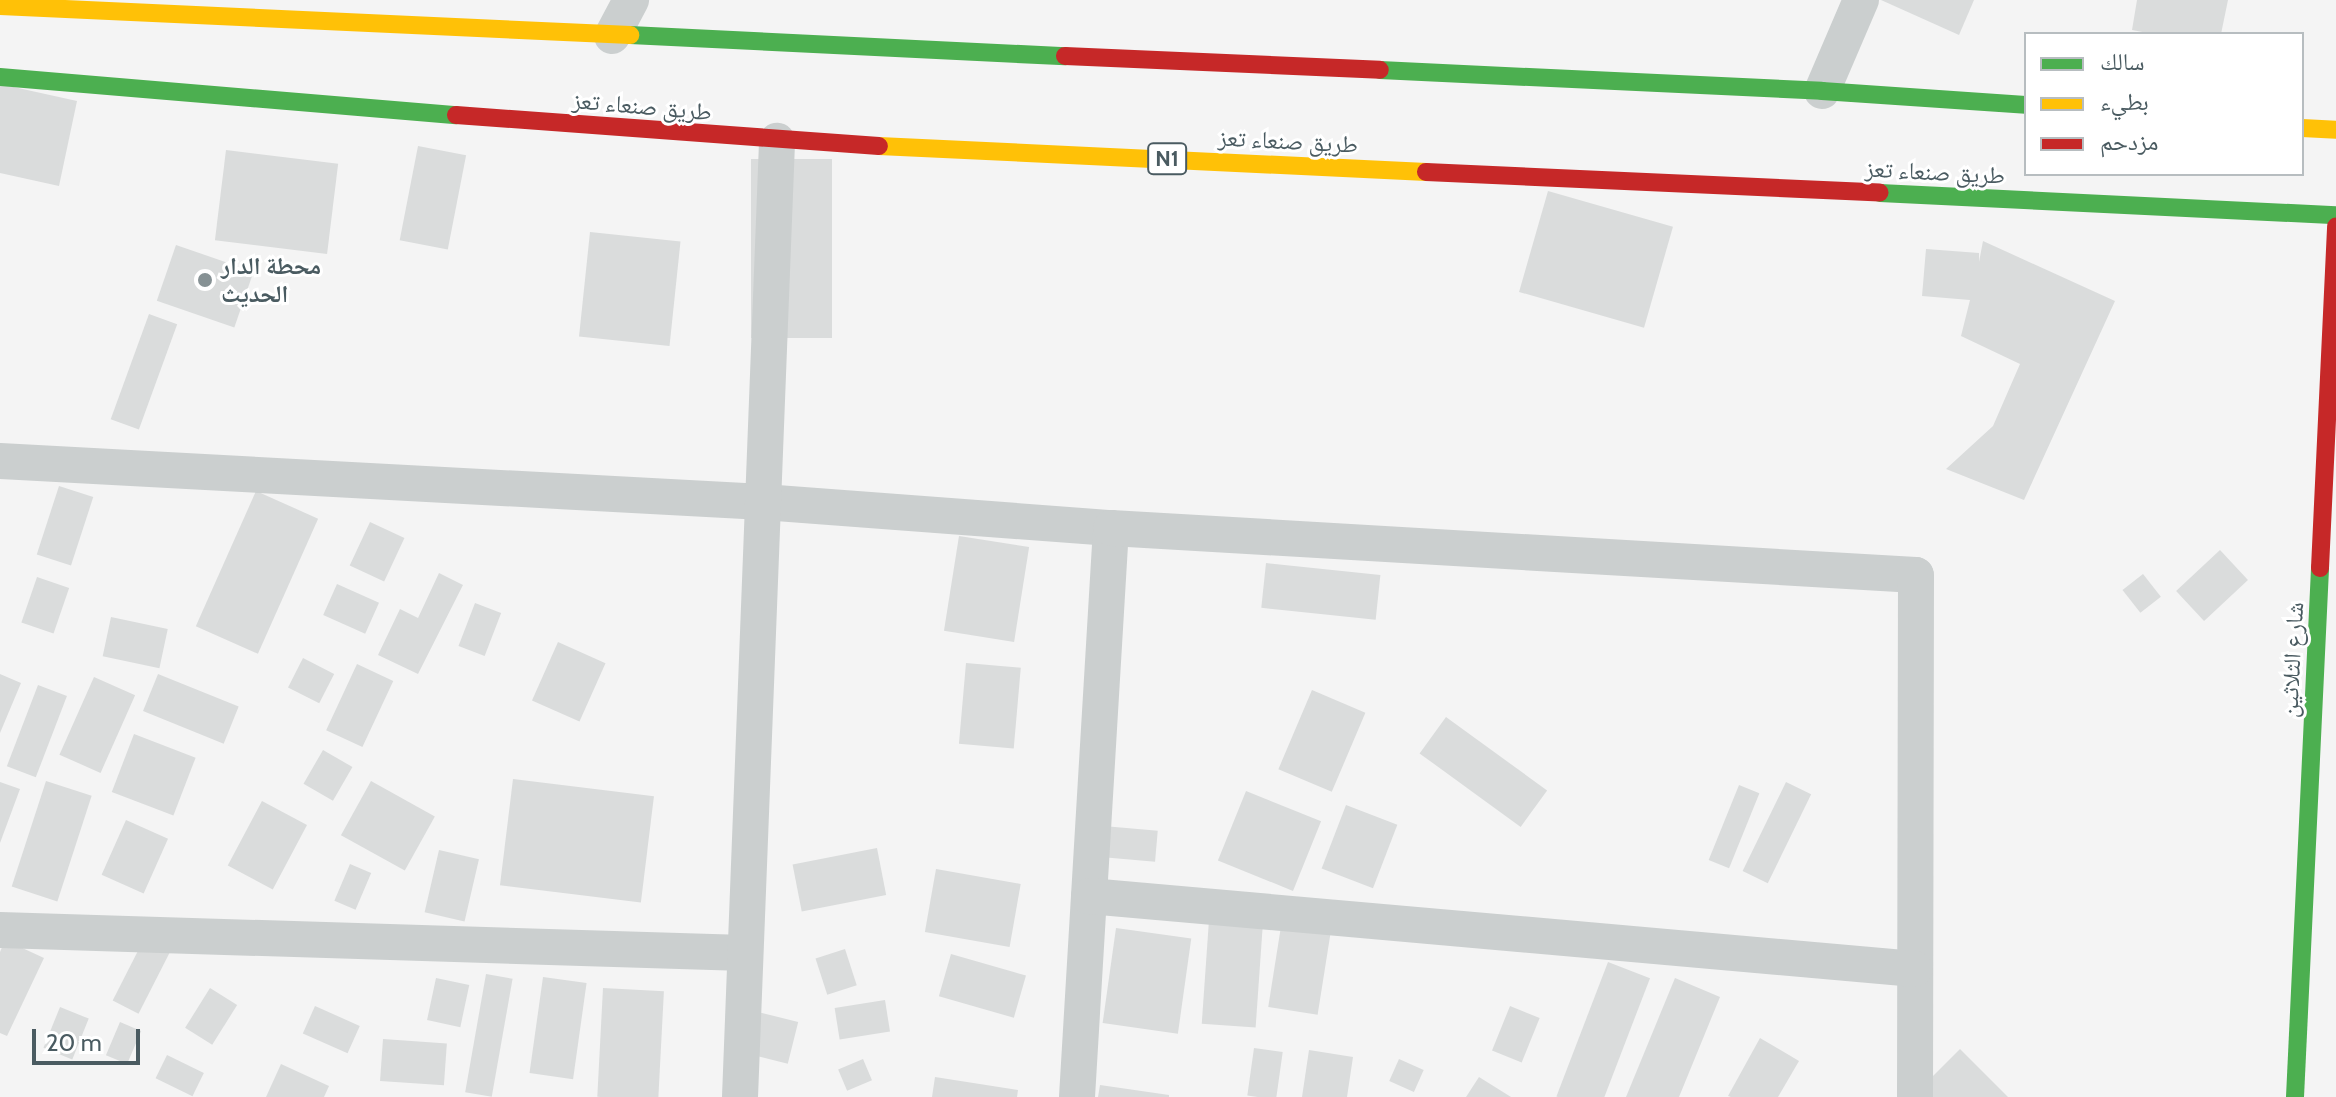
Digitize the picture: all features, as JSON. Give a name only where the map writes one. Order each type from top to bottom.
[{"type":"main road","points":[[0,6],[1822,91],[2024,105]]},
{"type":"main road","name":"طريق صنعاء تعز","points":[[0,77],[777,141],[2336,215]]},
{"type":"main road","points":[[2304,128],[2336,130]]},
{"type":"main road","name":"شارع الثلاثين","points":[[2295,1097],[2336,226]]},
{"type":"street","points":[[612,36],[631,0]]},
{"type":"street","points":[[1822,91],[1861,0]]},
{"type":"street","points":[[740,1097],[777,141]]},
{"type":"street","points":[[0,461],[763,502],[1111,528],[1916,575],[1915,1097]]},
{"type":"street","points":[[1077,1097],[1111,528]]},
{"type":"street","points":[[1089,896],[1915,969]]},
{"type":"street","points":[[0,930],[745,953]]},
{"type":"building","points":[[1881,0],[1974,0],[1959,35]]},
{"type":"building","points":[[2137,0],[2228,0],[2221,32],[2132,30]]},
{"type":"building","points":[[0,84],[77,101],[59,186],[0,173]]},
{"type":"building","points":[[418,146],[466,155],[448,250],[400,240]]},
{"type":"building","points":[[226,150],[338,164],[327,254],[215,240]]},
{"type":"building","points":[[751,159],[832,159],[832,338],[751,338]]},
{"type":"building","points":[[1548,191],[1673,227],[1644,328],[1519,292]]},
{"type":"building","points":[[590,232],[681,242],[670,346],[579,336]]},
{"type":"building","points":[[1983,241],[2115,301],[2024,500],[1946,469],[1993,426],[2020,364],[1961,336],[1970,300],[1922,296],[1926,249],[1979,253],[1979,262]]},
{"type":"building","points":[[176,245],[254,272],[234,327],[157,301]]},
{"type":"building","points":[[149,314],[177,324],[139,430],[111,419]]},
{"type":"building","points":[[59,486],[93,497],[71,566],[37,554]]},
{"type":"building","points":[[256,491],[318,519],[258,654],[196,626]]},
{"type":"building","points":[[370,522],[404,538],[384,582],[350,566]]},
{"type":"building","points":[[959,536],[1029,547],[1014,642],[944,631]]},
{"type":"building","points":[[2220,550],[2248,580],[2204,621],[2176,591]]},
{"type":"building","points":[[1266,563],[1380,575],[1376,620],[1261,608]]},
{"type":"building","points":[[439,573],[463,585],[418,674],[378,655],[400,609],[418,618]]},
{"type":"building","points":[[2143,574],[2161,597],[2140,613],[2123,590]]},
{"type":"building","points":[[37,577],[69,588],[54,633],[21,622]]},
{"type":"building","points":[[337,584],[379,603],[365,634],[323,615]]},
{"type":"building","points":[[475,603],[501,613],[485,656],[459,646]]},
{"type":"building","points":[[111,617],[168,629],[159,668],[103,656]]},
{"type":"building","points":[[558,642],[606,663],[579,722],[532,700]]},
{"type":"building","points":[[303,658],[334,674],[319,703],[288,687]]},
{"type":"building","points":[[966,663],[1021,668],[1014,748],[959,744]]},
{"type":"building","points":[[357,664],[393,681],[362,747],[326,730]]},
{"type":"building","points":[[0,674],[21,683],[0,733]]},
{"type":"building","points":[[158,674],[239,707],[224,744],[143,711]]},
{"type":"building","points":[[94,677],[135,695],[101,773],[59,755]]},
{"type":"building","points":[[38,685],[67,696],[36,777],[7,766]]},
{"type":"building","points":[[1312,690],[1365,713],[1332,792],[1278,769]]},
{"type":"building","points":[[1446,717],[1547,790],[1521,827],[1420,753]]},
{"type":"building","points":[[134,734],[196,758],[173,816],[112,792]]},
{"type":"building","points":[[323,750],[352,767],[333,801],[304,784]]},
{"type":"building","points":[[513,779],[654,796],[641,903],[500,885]]},
{"type":"building","points":[[46,781],[92,796],[57,901],[12,887]]},
{"type":"building","points":[[371,781],[435,816],[405,871],[341,835]]},
{"type":"building","points":[[0,782],[20,789],[0,843]]},
{"type":"building","points":[[1786,782],[1811,794],[1768,883],[1743,871]]},
{"type":"building","points":[[1739,785],[1759,793],[1729,868],[1709,860]]},
{"type":"building","points":[[1246,791],[1321,821],[1293,891],[1218,861]]},
{"type":"building","points":[[262,801],[307,825],[273,889],[228,865]]},
{"type":"building","points":[[1346,805],[1397,825],[1373,888],[1322,868]]},
{"type":"building","points":[[126,820],[168,839],[144,894],[102,875]]},
{"type":"building","points":[[1092,825],[1158,831],[1155,862],[1089,856]]},
{"type":"building","points":[[877,848],[886,895],[802,912],[793,864]]},
{"type":"building","points":[[439,850],[479,859],[465,922],[425,912]]},
{"type":"building","points":[[350,864],[371,873],[356,910],[334,901]]},
{"type":"building","points":[[936,869],[1021,884],[1010,947],[925,932]]},
{"type":"building","points":[[1209,920],[1263,924],[1256,1028],[1202,1024]]},
{"type":"building","points":[[1282,920],[1331,928],[1318,1015],[1268,1007]]},
{"type":"building","points":[[1116,928],[1191,939],[1178,1034],[1103,1023]]},
{"type":"building","points":[[144,939],[170,952],[139,1014],[113,1000]]},
{"type":"building","points":[[5,940],[44,958],[7,1036],[0,1033],[0,952]]},
{"type":"building","points":[[845,949],[857,985],[827,995],[816,959]]},
{"type":"building","points":[[951,954],[1026,975],[1014,1018],[939,996]]},
{"type":"building","points":[[1608,962],[1650,978],[1604,1097],[1556,1096]]},
{"type":"building","points":[[486,974],[513,979],[492,1097],[465,1092]]},
{"type":"building","points":[[543,977],[587,983],[573,1079],[530,1073]]},
{"type":"building","points":[[436,978],[469,985],[460,1027],[427,1020]]},
{"type":"building","points":[[1675,978],[1720,997],[1679,1097],[1626,1097]]},
{"type":"building","points":[[210,988],[237,1005],[212,1045],[185,1028]]},
{"type":"building","points":[[603,988],[664,991],[658,1097],[597,1097]]},
{"type":"building","points":[[885,1000],[890,1032],[840,1040],[835,1008]]},
{"type":"building","points":[[315,1006],[360,1026],[348,1053],[303,1033]]},
{"type":"building","points":[[1510,1006],[1540,1018],[1522,1062],[1492,1051]]},
{"type":"building","points":[[60,1007],[89,1019],[72,1059],[44,1048]]},
{"type":"building","points":[[738,1007],[798,1022],[788,1064],[728,1049]]},
{"type":"building","points":[[120,1022],[141,1031],[127,1064],[106,1055]]},
{"type":"building","points":[[1760,1038],[1799,1061],[1778,1097],[1728,1096]]},
{"type":"building","points":[[383,1039],[447,1043],[444,1085],[380,1081]]},
{"type":"building","points":[[1254,1048],[1283,1052],[1276,1097],[1247,1096]]},
{"type":"building","points":[[1960,1049],[2008,1097],[1912,1097]]},
{"type":"building","points":[[1309,1050],[1353,1057],[1347,1097],[1302,1097]]},
{"type":"building","points":[[167,1055],[204,1073],[192,1096],[156,1078]]},
{"type":"building","points":[[863,1059],[872,1080],[847,1091],[838,1070]]},
{"type":"building","points":[[1399,1059],[1424,1070],[1414,1092],[1389,1081]]},
{"type":"building","points":[[281,1064],[329,1086],[324,1097],[266,1097]]},
{"type":"building","points":[[935,1077],[1018,1090],[1017,1097],[932,1097]]},
{"type":"building","points":[[1479,1077],[1511,1097],[1466,1097]]},
{"type":"building","points":[[1100,1085],[1169,1095],[1169,1097],[1098,1097]]},
{"type":"traffic: fast","points":[[630,35],[1065,56]]},
{"type":"traffic: fast","points":[[1380,70],[1822,91],[2024,105]]},
{"type":"traffic: fast","points":[[0,77],[456,115]]},
{"type":"traffic: fast","points":[[1880,193],[2336,215]]},
{"type":"traffic: fast","points":[[2295,1097],[2320,568]]},
{"type":"traffic: slow","points":[[0,6],[630,35]]},
{"type":"traffic: slow","points":[[2304,128],[2336,130]]},
{"type":"traffic: slow","points":[[879,146],[1426,172]]},
{"type":"traffic: jam","points":[[1065,56],[1380,70]]},
{"type":"traffic: jam","points":[[456,115],[879,146]]},
{"type":"traffic: jam","points":[[1426,172],[1880,193]]},
{"type":"traffic: jam","points":[[2320,568],[2336,226]]},
{"type":"place","name":"محطة الدار الحديث","points":[[205,280]]}]
